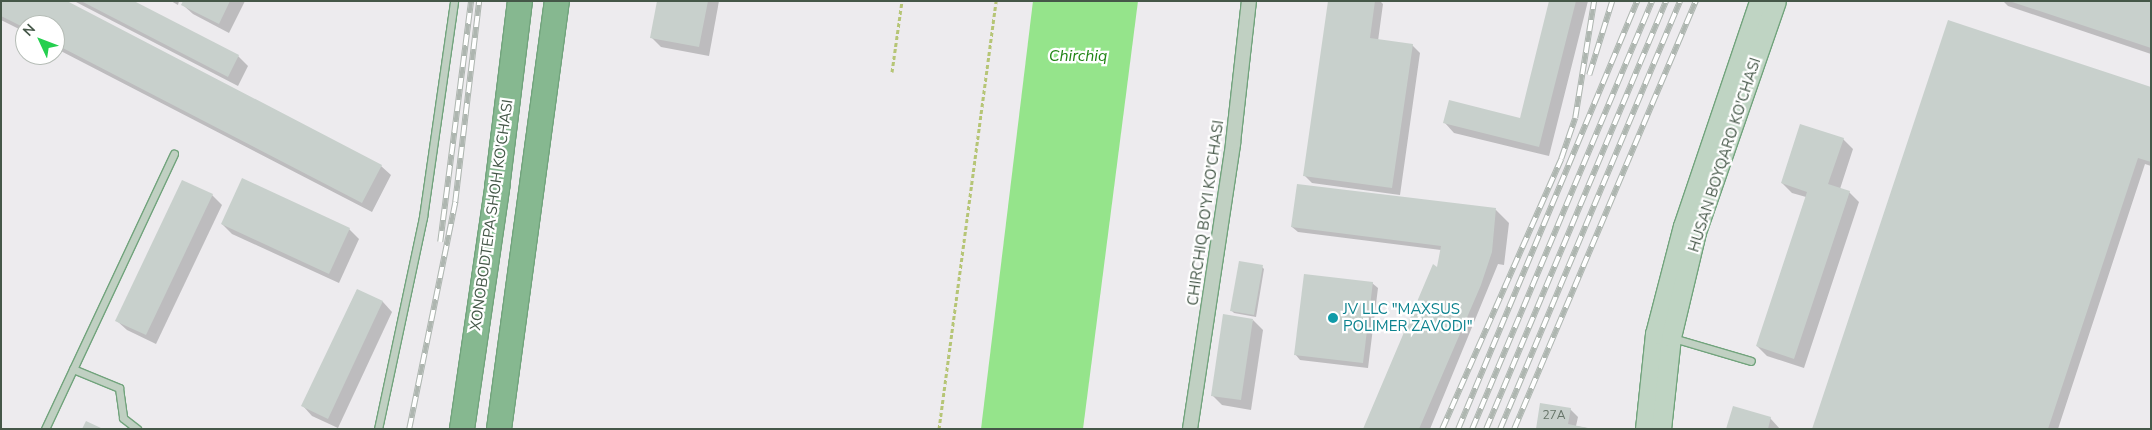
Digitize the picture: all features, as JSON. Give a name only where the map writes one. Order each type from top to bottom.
[{"type":"highway","name":"XONOBODTEPA SHOH KO'CHASI","points":[[462,429],[497,188],[520,1]]},
{"type":"highway","points":[[499,429],[557,1]]},
{"type":"main road","name":"HUSAN BOYQARO KO'CHASI","points":[[1644,429],[1683,226],[1759,1]]},
{"type":"main road","name":"HUSAN BOYQARO KO'CHASI","points":[[1661,429],[1663,336],[1696,232],[1776,1]]},
{"type":"street","name":"CHIRCHIQ BO'YI KO'CHASI","points":[[1190,429],[1233,143],[1249,1]]},
{"type":"lane","points":[[378,429],[424,217],[454,1]]},
{"type":"lane","points":[[45,429],[174,154]]},
{"type":"lane","points":[[1663,336],[1751,361]]},
{"type":"lane","points":[[73,369],[119,388],[124,418],[137,429]]},
{"type":"path","points":[[892,72],[902,1]]},
{"type":"path","points":[[939,429],[996,1]]},
{"type":"water","name":"Chirchiq","points":[[1033,1],[1138,1],[1083,429],[981,429]]},
{"type":"building","points":[[1,1],[67,1],[382,165],[362,203],[65,49],[65,15],[15,15],[15,23],[1,16]]},
{"type":"building","points":[[81,1],[134,1],[239,55],[228,77]]},
{"type":"building","points":[[183,1],[230,1],[219,24],[181,5]]},
{"type":"building","points":[[657,1],[708,1],[699,47],[650,38]]},
{"type":"building","points":[[1328,1],[1375,1],[1370,38],[1413,44],[1392,188],[1303,176]]},
{"type":"building","points":[[1549,1],[1576,1],[1539,147],[1443,123],[1449,100],[1520,118]]},
{"type":"building","points":[[2012,1],[2151,1],[2151,48],[2012,2]]},
{"type":"building","points":[[1948,20],[2151,87],[2151,162],[2138,158],[2048,429],[1812,429]]},
{"type":"building","points":[[1800,124],[1844,138],[1828,184],[1850,191],[1794,359],[1756,346],[1807,192],[1781,183]]},
{"type":"building","points":[[242,178],[350,228],[329,274],[221,224]]},
{"type":"building","points":[[182,180],[213,194],[146,335],[115,321]]},
{"type":"building","points":[[1297,184],[1496,208],[1492,252],[1481,285],[1419,429],[1363,429],[1433,264],[1437,267],[1441,246],[1291,227]]},
{"type":"building","points":[[1239,261],[1263,265],[1254,315],[1230,311]]},
{"type":"building","name":"JV LLC \"MAXSUS POLIMER ZAVODI\"","points":[[1304,274],[1373,282],[1363,363],[1294,355]]},
{"type":"building","points":[[357,289],[383,301],[328,419],[301,406]]},
{"type":"building","points":[[1223,314],[1253,319],[1241,400],[1211,396]]},
{"type":"building","points":[[1540,403],[1571,408],[1568,424],[1593,429],[1536,429]]},
{"type":"building","points":[[1733,406],[1771,417],[1768,429],[1726,429]]},
{"type":"building","points":[[86,421],[103,429],[82,429]]},
{"type":"railway","points":[[440,242],[471,1]]},
{"type":"railway","points":[[409,429],[455,202],[479,1]]},
{"type":"railway","points":[[1442,429],[1561,159],[1575,118],[1594,1]]},
{"type":"railway","points":[[1589,75],[1612,1]]},
{"type":"railway","points":[[1458,429],[1637,1]]},
{"type":"railway","points":[[1472,429],[1652,1]]},
{"type":"railway","points":[[1486,429],[1666,1]]},
{"type":"railway","points":[[1500,429],[1680,1]]},
{"type":"railway","points":[[1514,429],[1696,1]]},
{"type":"place","name":"JV LLC \"MAXSUS POLIMER ZAVODI\"","points":[[1333,318]]}]
